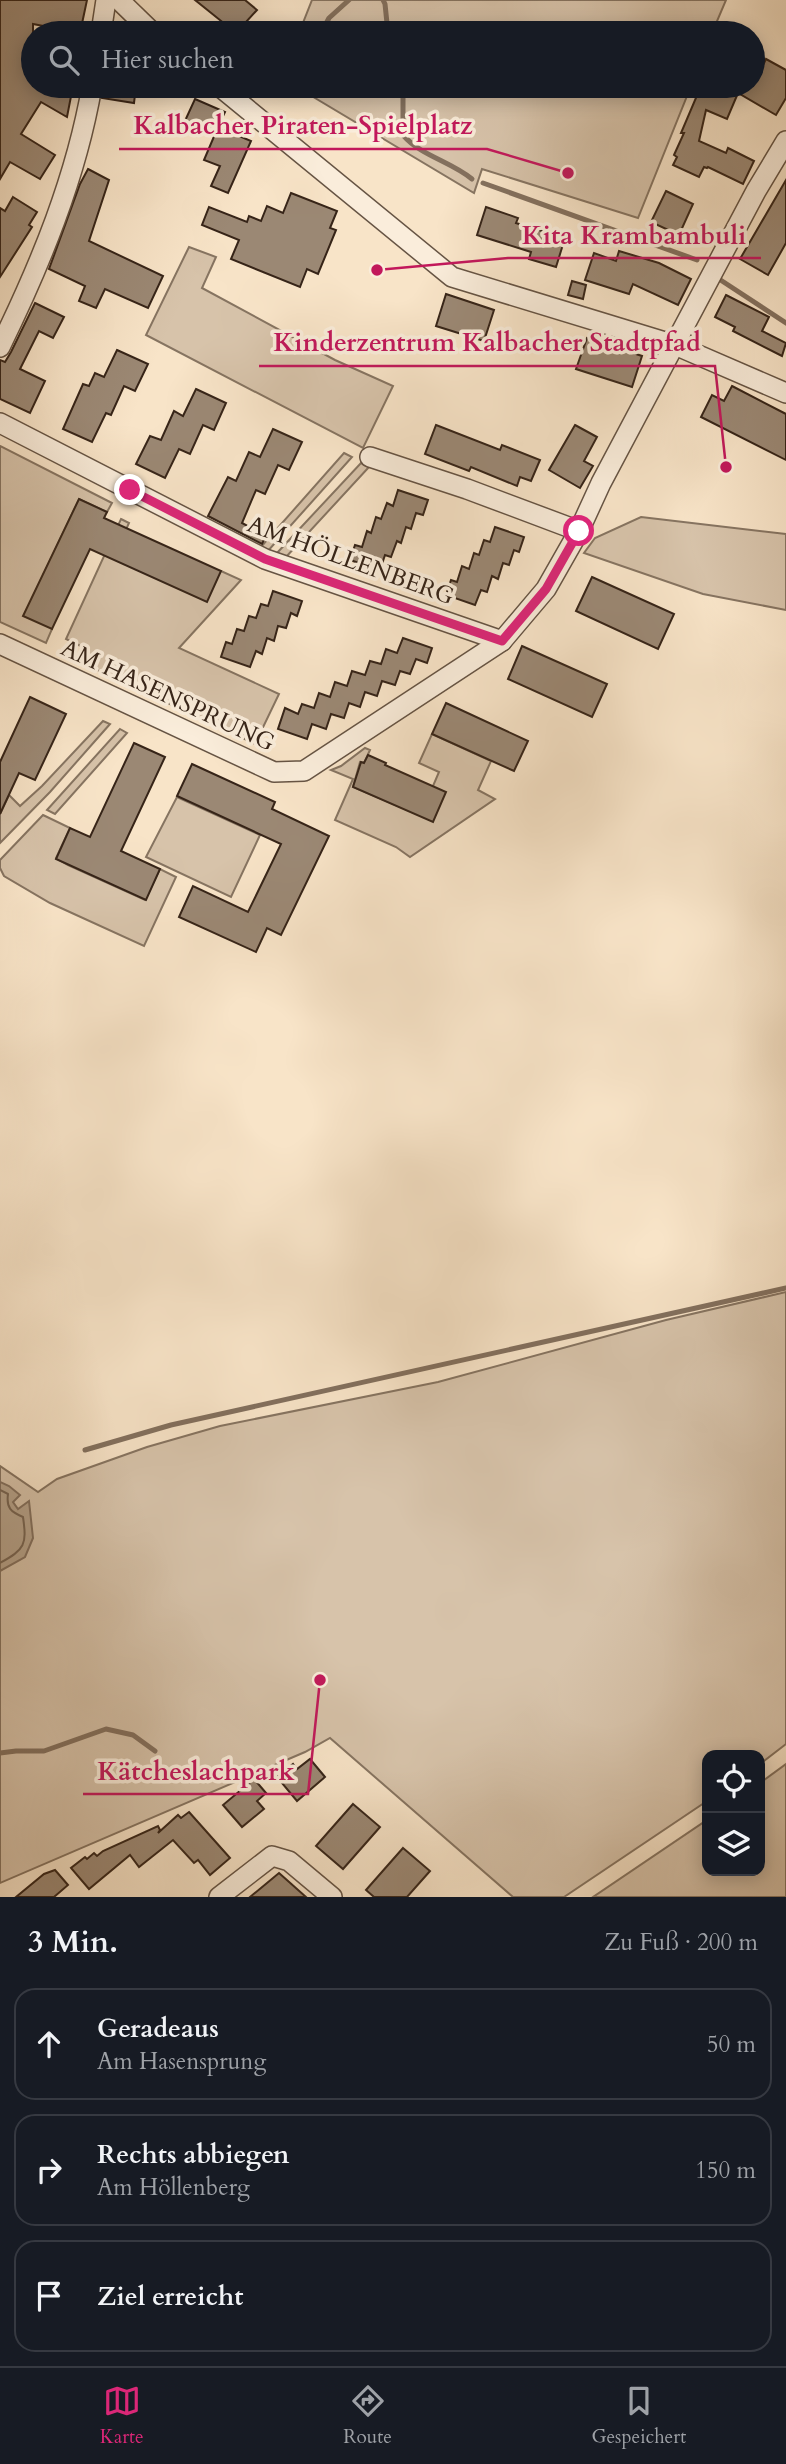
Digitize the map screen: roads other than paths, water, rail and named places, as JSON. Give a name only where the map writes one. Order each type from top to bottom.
[{"type":"street","points":[[103,21],[106,0]]},
{"type":"street","points":[[119,0],[141,21]]},
{"type":"street","points":[[0,347],[30,286],[56,219],[77,157],[89,98]]},
{"type":"street","points":[[234,98],[452,277],[675,345],[786,393]]},
{"type":"street","name":"AM HASENSPRUNG","points":[[0,645],[274,772],[304,771],[502,641],[546,589],[786,141]]},
{"type":"street","name":"AM HÖLLENBERG","points":[[0,423],[265,559],[502,641]]},
{"type":"street","points":[[370,457],[467,489],[579,531]]},
{"type":"street","points":[[219,1897],[272,1856],[289,1861],[332,1897]]},
{"type":"water","points":[[0,1482],[20,1495],[13,1502],[18,1509],[29,1501],[33,1538],[25,1557],[0,1571]]},
{"type":"waterway","points":[[327,21],[349,0]]},
{"type":"waterway","points":[[383,0],[387,21]]},
{"type":"waterway","points":[[403,98],[403,135],[418,148],[472,179]]},
{"type":"waterway","points":[[483,183],[697,260]]},
{"type":"waterway","points":[[719,279],[786,323]]},
{"type":"waterway","points":[[85,1450],[171,1425],[786,1288]]},
{"type":"waterway","points":[[0,1753],[44,1751],[106,1729],[133,1735],[155,1751]]},
{"type":"place","name":"Kalbacher Piraten-Spielplatz","points":[[568,173]]},
{"type":"place","name":"Kita Krambambuli","points":[[377,270]]},
{"type":"place","name":"Kinderzentrum Kalbacher Stadtpfad","points":[[726,467]]},
{"type":"place","name":"Kätcheslachpark","points":[[320,1680]]}]
